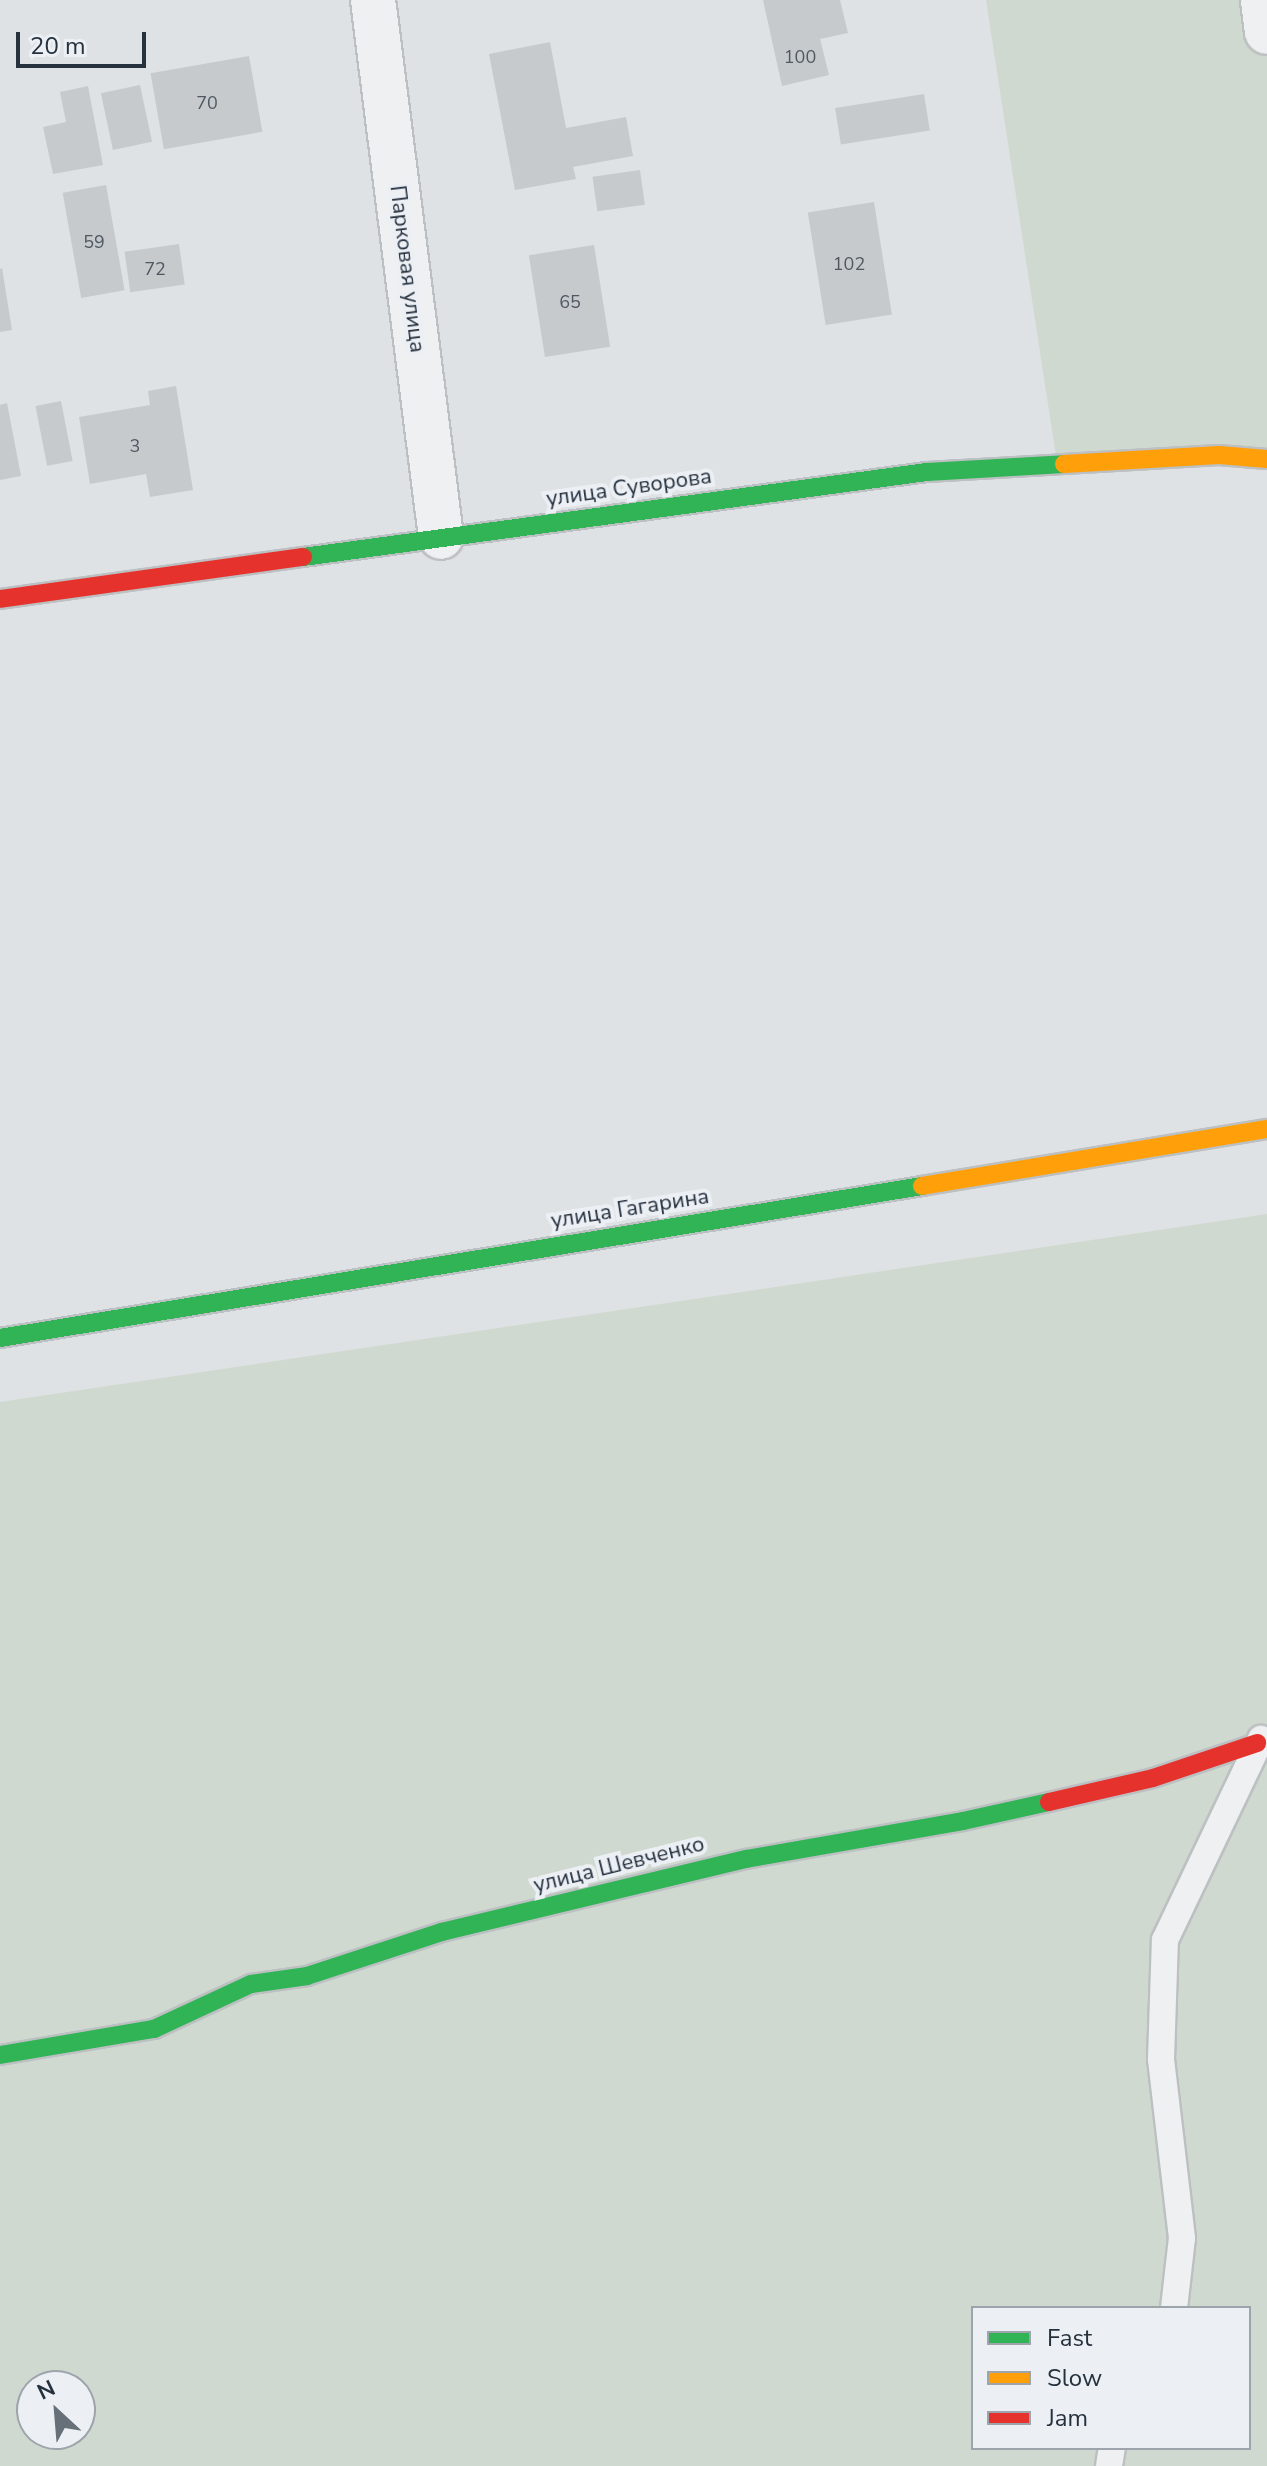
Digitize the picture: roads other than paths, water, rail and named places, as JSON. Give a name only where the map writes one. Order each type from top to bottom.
[{"type":"street","name":"Парковая улица","points":[[373,0],[441,537]]},
{"type":"street","points":[[1263,0],[1267,32]]},
{"type":"street","name":"улица Суворова","points":[[0,599],[927,472],[1205,455],[1267,459]]},
{"type":"street","name":"улица Гагарина","points":[[0,1338],[1267,1129]]},
{"type":"street","name":"улица Шевченко","points":[[0,2055],[154,2029],[251,1984],[307,1976],[442,1932],[746,1859],[963,1821],[1153,1778],[1262,1737]]},
{"type":"lane","points":[[1174,2306],[1182,2238],[1161,2059],[1165,1940],[1262,1737]]}]
